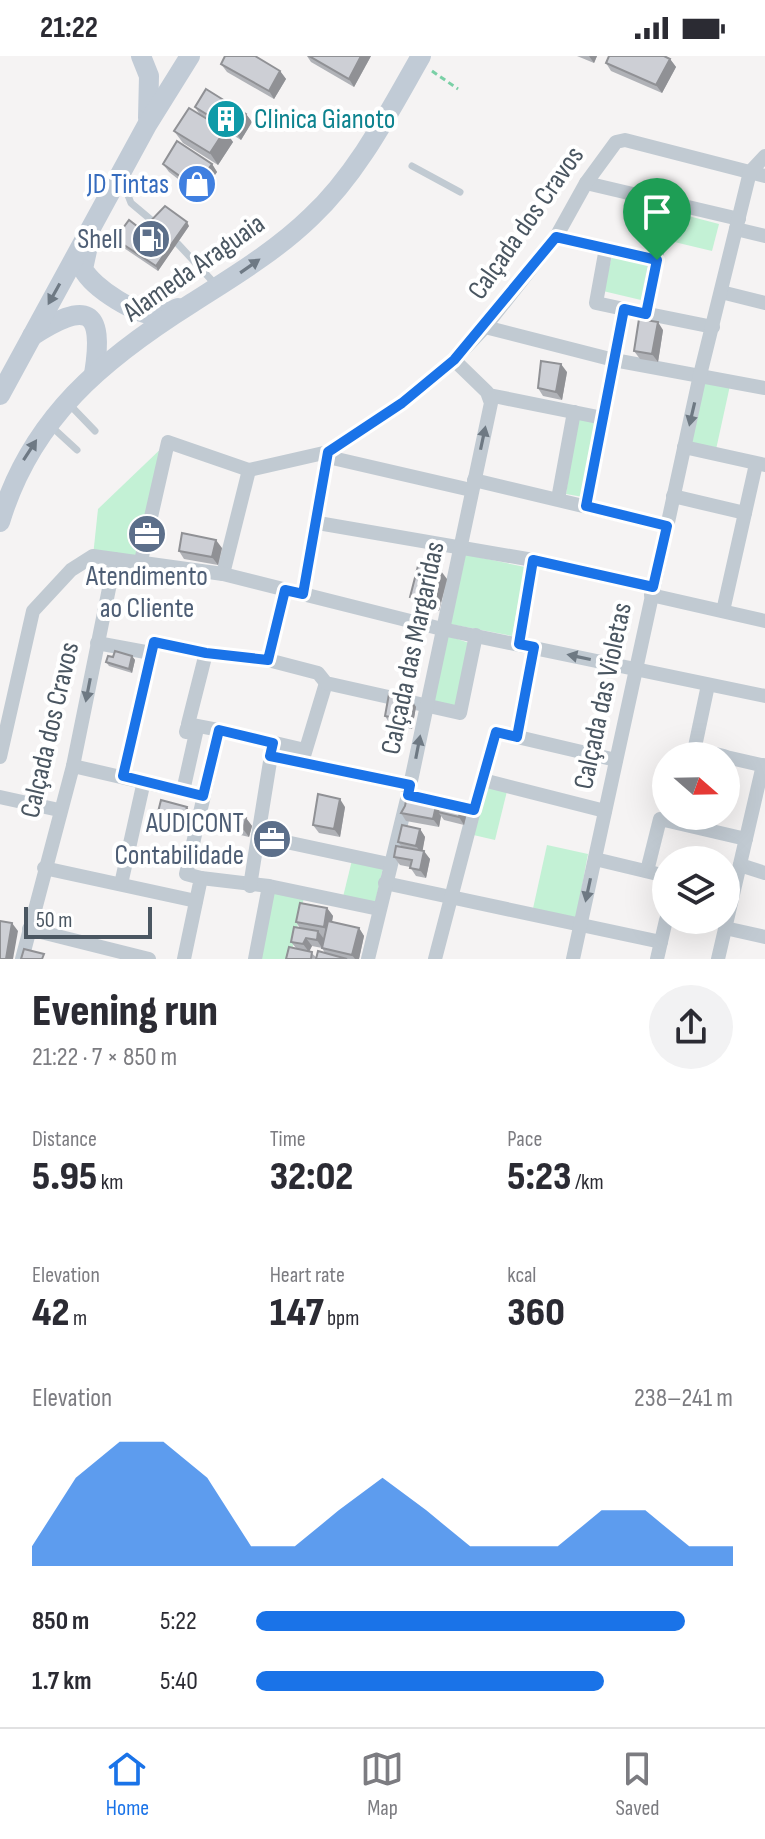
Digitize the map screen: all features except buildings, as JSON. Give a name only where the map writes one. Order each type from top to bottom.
[{"type":"main road","points":[[141,56],[151,91],[147,125]]},
{"type":"main road","points":[[0,395],[93,223],[121,178],[147,125],[190,56]]},
{"type":"main road","name":"Alameda Araguaia","points":[[0,522],[23,459],[48,423],[94,374],[293,233],[341,185],[427,64]]},
{"type":"main road","points":[[93,223],[83,269],[89,281],[146,313],[160,315],[192,303]]},
{"type":"main road","points":[[30,337],[67,315],[86,316],[96,326],[99,338],[94,374]]},
{"type":"street","name":"Calçada dos Cravos","points":[[249,470],[328,454],[402,403],[454,360],[485,327],[556,237],[586,183],[616,142],[625,140],[750,172]]},
{"type":"street","name":"Calçada das Violetas","points":[[580,925],[700,375],[750,172],[765,156]]},
{"type":"street","points":[[750,172],[765,176]]},
{"type":"street","points":[[586,183],[738,224],[765,236]]},
{"type":"street","points":[[646,314],[666,203]]},
{"type":"street","points":[[556,237],[657,260]]},
{"type":"street","points":[[606,248],[596,303],[713,327]]},
{"type":"street","points":[[721,292],[765,303]]},
{"type":"street","points":[[586,506],[624,309]]},
{"type":"street","points":[[485,327],[614,360],[765,388]]},
{"type":"street","points":[[454,360],[489,395],[603,418]]},
{"type":"street","name":"Calçada das Margaridas","points":[[368,959],[385,883],[418,795],[426,705],[462,550],[489,395]]},
{"type":"street","points":[[558,499],[574,412]]},
{"type":"street","points":[[141,561],[168,442],[249,470],[223,574]]},
{"type":"street","points":[[684,447],[761,465],[745,513],[723,611]]},
{"type":"street","points":[[303,594],[328,454],[472,485],[558,499],[667,526]]},
{"type":"street","points":[[673,496],[745,513]]},
{"type":"street","points":[[318,523],[533,560],[765,621]]},
{"type":"street","points":[[0,757],[33,611],[81,562],[93,556],[223,574],[442,629],[765,696]]},
{"type":"street","name":"Calçada dos Cravos","points":[[22,959],[73,766],[115,559]]},
{"type":"street","points":[[519,644],[533,560]]},
{"type":"street","points":[[268,660],[285,590]]},
{"type":"street","points":[[97,643],[268,660],[318,673],[326,683],[460,713],[476,635]]},
{"type":"street","points":[[123,776],[152,647]]},
{"type":"street","points":[[517,737],[534,647]]},
{"type":"street","points":[[183,791],[196,733],[186,732],[206,653]]},
{"type":"street","points":[[304,757],[326,683]]},
{"type":"street","points":[[696,742],[708,685]]},
{"type":"street","points":[[188,724],[219,730],[272,750],[304,757],[474,810]]},
{"type":"street","points":[[219,730],[186,874],[250,886],[269,886],[374,908]]},
{"type":"street","points":[[435,959],[496,732],[616,760]]},
{"type":"street","points":[[250,886],[272,750]]},
{"type":"street","points":[[740,759],[764,765],[740,865],[765,873]]},
{"type":"street","points":[[73,766],[203,796]]},
{"type":"street","points":[[483,780],[605,811]]},
{"type":"street","points":[[121,884],[144,781]]},
{"type":"street","points":[[0,797],[59,810]]},
{"type":"street","points":[[647,871],[657,830]]},
{"type":"street","points":[[715,830],[746,839]]},
{"type":"street","points":[[258,836],[384,863]]},
{"type":"street","points":[[595,859],[652,872]]},
{"type":"street","points":[[44,868],[196,901]]},
{"type":"street","points":[[184,959],[201,878]]},
{"type":"street","points":[[385,883],[661,942]]},
{"type":"street","points":[[255,959],[269,886]]},
{"type":"street","points":[[573,959],[580,925]]},
{"type":"street","points":[[29,929],[149,959]]},
{"type":"street","points":[[740,931],[765,937]]},
{"type":"street","points":[[657,959],[663,934]]},
{"type":"street","points":[[718,959],[724,934]]},
{"type":"lane","points":[[412,166],[460,192]]},
{"type":"lane","points":[[121,178],[131,203],[156,224]]},
{"type":"lane","points":[[178,244],[219,287]]},
{"type":"lane","points":[[68,402],[95,431]]},
{"type":"lane","points":[[48,423],[77,450]]},
{"type":"path","points":[[427,64],[458,89]]},
{"type":"green space","points":[[673,212],[719,224],[712,251],[666,240]]},
{"type":"green space","points":[[612,256],[649,265],[641,300],[603,291]]},
{"type":"green space","points":[[700,375],[731,381],[715,454],[684,447]]},
{"type":"green space","points":[[577,419],[597,422],[583,497],[566,494]]},
{"type":"green space","points":[[168,442],[141,561],[93,556],[98,509]]},
{"type":"green space","points":[[463,554],[525,567],[512,636],[450,624]]},
{"type":"green space","points":[[446,635],[472,644],[457,708],[431,701]]},
{"type":"green space","points":[[483,780],[508,787],[495,840],[469,834]]},
{"type":"green space","points":[[547,845],[588,854],[575,924],[532,913]]},
{"type":"green space","points":[[353,856],[384,863],[374,908],[342,901]]},
{"type":"green space","points":[[269,886],[305,893],[290,959],[255,959]]},
{"type":"place","name":"Clinica Gianoto","points":[[226,119]]},
{"type":"place","name":"JD Tintas","points":[[197,184]]},
{"type":"place","name":"Shell","points":[[151,239]]},
{"type":"place","name":"Atendimento ao Cliente","points":[[147,534]]},
{"type":"place","name":"AUDICONT Contabilidade","points":[[272,839]]},
{"type":"route","points":[[556,237],[657,260],[646,314],[624,309],[586,506],[667,526],[653,587],[533,560],[519,644],[534,647],[517,737],[496,732],[474,810],[408,795],[410,785],[270,756],[273,743],[219,730],[203,796],[123,776],[154,642],[206,653],[268,660],[285,590],[303,594],[318,523],[328,452],[402,403],[454,360],[485,327],[556,237]]}]
